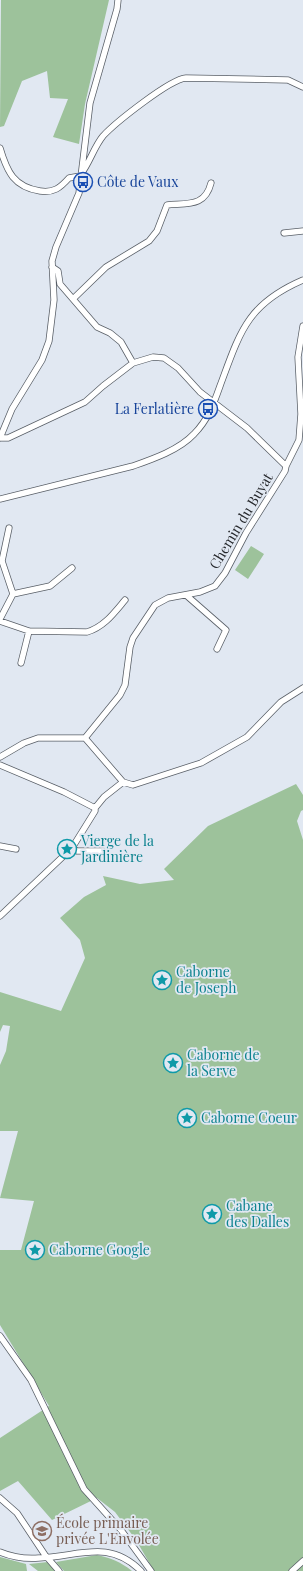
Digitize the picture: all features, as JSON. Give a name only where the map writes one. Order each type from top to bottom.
[{"type":"street","points":[[118,0],[117,9],[90,103],[78,197],[56,247],[52,266],[54,300],[49,341],[42,360],[12,409],[0,438],[8,438],[85,402],[102,386],[133,363],[153,357],[164,358],[178,368],[200,392],[248,428],[286,466]]},
{"type":"street","points":[[80,176],[102,137],[112,127],[164,86],[175,80],[186,78],[288,80],[303,87]]},
{"type":"street","points":[[0,148],[6,166],[14,179],[29,189],[50,192],[64,185],[69,178],[80,176]]},
{"type":"street","points":[[74,298],[106,268],[149,241],[157,231],[167,205],[202,201],[208,194],[211,184]]},
{"type":"street","points":[[284,233],[303,231]]},
{"type":"street","points":[[52,266],[58,271],[60,284],[74,298],[98,327],[110,333],[121,342],[133,363]]},
{"type":"street","points":[[0,498],[88,478],[148,461],[185,442],[205,421],[241,332],[256,310],[272,296],[303,280]]},
{"type":"street","name":"Chemin du Buyat","points":[[85,738],[120,695],[125,685],[130,647],[155,605],[168,598],[200,592],[215,586],[225,573],[246,533],[285,471],[299,440],[301,414],[298,357],[303,326]]},
{"type":"street","points":[[9,528],[2,561],[13,594],[0,620],[29,630],[88,632],[94,630],[110,619],[125,600]]},
{"type":"street","points":[[13,594],[50,586],[72,568]]},
{"type":"street","points":[[186,595],[226,630],[218,649]]},
{"type":"street","points":[[21,663],[29,630]]},
{"type":"street","points":[[0,757],[24,743],[38,738],[85,738],[123,782],[133,785],[201,763],[247,737],[281,702],[303,688]]},
{"type":"street","points":[[0,765],[64,792],[95,808]]},
{"type":"street","points":[[0,916],[72,848],[95,811],[95,808],[104,797],[123,782]]},
{"type":"street","points":[[0,846],[16,849]]},
{"type":"street","points":[[72,848],[76,851],[103,851]]},
{"type":"street","points":[[0,1336],[31,1380],[84,1489],[121,1530],[151,1571]]},
{"type":"street","points":[[0,1498],[17,1512],[47,1558],[60,1571]]},
{"type":"street","points":[[0,1552],[29,1558],[47,1558],[96,1550],[113,1553],[128,1559],[141,1571]]},
{"type":"street","points":[[292,1571],[303,1561]]},
{"type":"green space","points":[[1,0],[109,0],[85,104],[79,144],[53,137],[68,99],[50,98],[47,71],[22,81],[4,126],[0,127]]},
{"type":"green space","points":[[251,546],[264,554],[248,579],[235,570]]},
{"type":"green space","points":[[296,784],[303,795],[303,810],[301,811],[297,821],[303,840],[303,1571],[154,1571],[136,1540],[115,1512],[97,1498],[52,1520],[18,1481],[0,1491],[0,1438],[49,1406],[0,1325],[0,1250],[21,1250],[34,1201],[0,1198],[18,1131],[0,1131],[0,1065],[6,1051],[10,1026],[3,1025],[0,1032],[0,992],[61,1011],[85,958],[80,940],[60,918],[84,897],[106,885],[103,876],[140,884],[174,880],[164,869],[208,826]]},
{"type":"green space","points":[[97,1555],[116,1561],[132,1571],[64,1571],[56,1562]]},
{"type":"green space","points":[[0,1557],[26,1564],[27,1571],[0,1571]]},
{"type":"green space","points":[[48,1562],[56,1571],[38,1571],[29,1564]]},
{"type":"place","name":"Côte de Vaux","points":[[83,182]]},
{"type":"place","name":"La Ferlatière","points":[[208,409]]},
{"type":"place","name":"Vierge de la Jardinière","points":[[67,849]]},
{"type":"place","name":"Caborne de Joseph","points":[[162,980]]},
{"type":"place","name":"Caborne de la Serve","points":[[173,1063]]},
{"type":"place","name":"Caborne Coeur","points":[[187,1118]]},
{"type":"place","name":"Cabane des Dalles","points":[[212,1214]]},
{"type":"place","name":"Caborne Google","points":[[35,1250]]},
{"type":"place","name":"École primaire privée L'Envolée","points":[[42,1531]]}]
